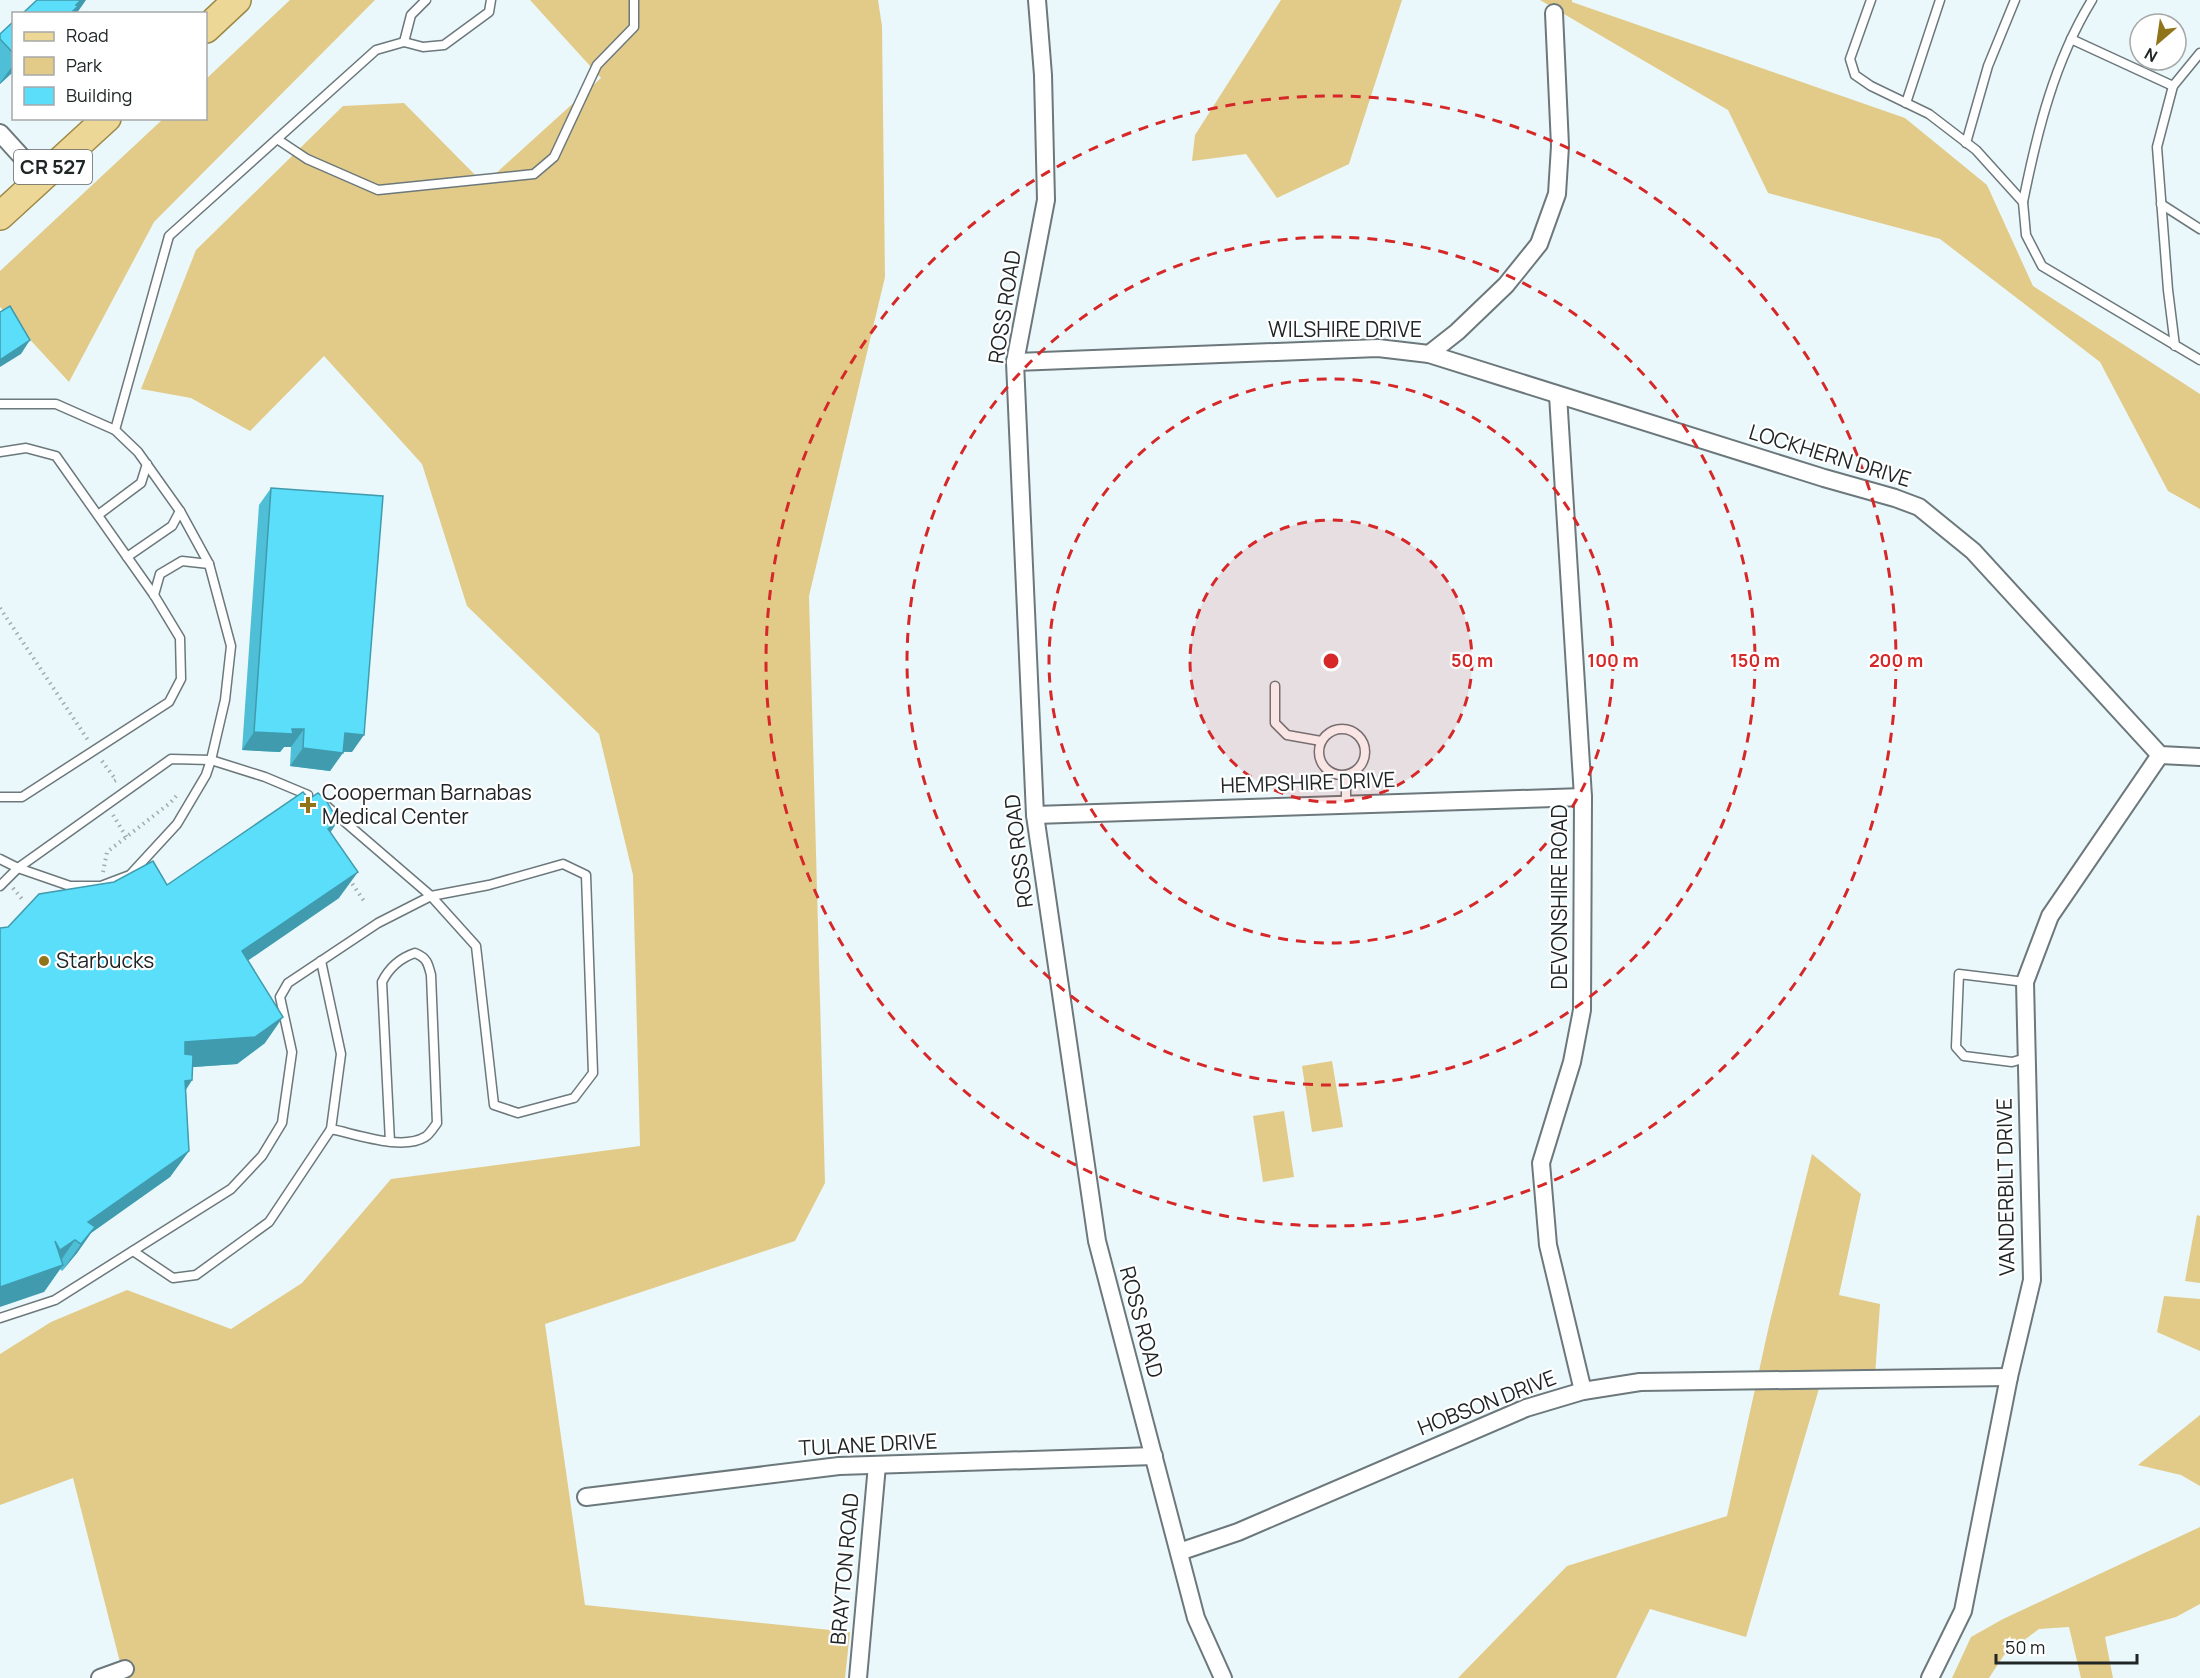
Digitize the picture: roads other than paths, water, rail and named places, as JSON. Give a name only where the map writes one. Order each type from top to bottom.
[{"type":"main road","points":[[207,28],[237,0]]},
{"type":"main road","name":"CR 527","points":[[0,216],[105,120]]},
{"type":"street","name":"ROSS ROAD","points":[[1037,0],[1046,200],[1015,362],[1035,815],[1097,1241],[1196,1618],[1223,1678]]},
{"type":"street","name":"WILSHIRE DRIVE","points":[[1015,362],[1378,348],[1429,354],[1457,332],[1506,285],[1539,244],[1557,194],[1560,146],[1554,14]]},
{"type":"street","points":[[0,133],[41,178]]},
{"type":"street","name":"LOCKHERN DRIVE","points":[[1429,354],[1919,507],[1973,551],[2160,755]]},
{"type":"street","name":"DEVONSHIRE ROAD","points":[[1558,394],[1583,797],[1582,1010],[1572,1062],[1542,1163],[1548,1245],[1583,1391]]},
{"type":"street","points":[[2160,755],[2200,757]]},
{"type":"street","name":"VANDERBILT DRIVE","points":[[1929,1678],[1963,1611],[2009,1377],[2032,1280],[2025,982],[2050,916],[2160,755]]},
{"type":"street","name":"HEMPSHIRE DRIVE","points":[[1035,815],[1583,797]]},
{"type":"street","name":"HOBSON DRIVE","points":[[1179,1552],[1238,1532],[1526,1408],[1583,1391],[1640,1382],[2009,1377]]},
{"type":"street","name":"TULANE DRIVE","points":[[586,1497],[839,1466],[1154,1456]]},
{"type":"street","name":"BRAYTON ROAD","points":[[858,1678],[877,1465]]},
{"type":"street","points":[[99,1678],[125,1669]]},
{"type":"lane","points":[[115,430],[169,236],[376,50],[404,42],[423,46],[444,45],[489,12],[491,0]]},
{"type":"lane","points":[[277,139],[307,159],[378,190],[534,174],[554,157],[597,64],[634,27],[634,0]]},
{"type":"lane","points":[[1871,0],[1850,59],[1855,75],[1871,86],[1929,114],[1976,150],[2023,202]]},
{"type":"lane","points":[[1906,103],[1940,0]]},
{"type":"lane","points":[[1966,143],[1988,66],[2015,0]]},
{"type":"lane","points":[[2092,0],[2071,39],[2054,79],[2032,158],[2023,202],[2026,235],[2042,266],[2200,360]]},
{"type":"lane","points":[[404,42],[411,15],[420,2]]},
{"type":"lane","points":[[2071,39],[2173,86]]},
{"type":"lane","points":[[2175,346],[2168,290],[2157,147],[2173,86],[2200,53]]},
{"type":"lane","points":[[2161,204],[2200,229]]},
{"type":"lane","points":[[0,404],[56,404],[115,430],[138,452],[180,512],[209,564],[231,646],[225,700],[206,775],[177,824],[130,875],[104,885],[70,886],[18,868],[0,859]]},
{"type":"lane","points":[[0,452],[26,448],[56,456],[154,595],[180,638],[181,679],[169,702],[22,796],[0,797]]},
{"type":"lane","points":[[98,515],[141,483],[147,464]]},
{"type":"lane","points":[[127,557],[172,526],[180,512]]},
{"type":"lane","points":[[154,595],[160,574],[182,561],[209,564]]},
{"type":"lane","points":[[1275,686],[1275,723],[1287,735],[1321,741]]},
{"type":"lane","points":[[1338,728],[1352,731],[1363,741],[1365,756],[1362,763],[1358,769],[1346,776],[1330,772],[1318,754],[1321,741],[1325,735],[1338,728]]},
{"type":"lane","points":[[0,886],[18,868],[171,759],[211,760],[265,777],[308,795]]},
{"type":"lane","points":[[1346,776],[1346,805]]},
{"type":"lane","points":[[0,1318],[55,1300],[231,1189],[262,1156],[282,1123],[292,1052],[280,997],[288,983],[378,924],[431,896],[489,885],[563,864],[586,875],[593,1073],[574,1098],[518,1113],[494,1105],[476,946],[431,896],[321,801]]},
{"type":"lane","points":[[331,1129],[390,1142],[403,1143],[425,1137],[437,1123],[431,975],[425,958],[415,953],[404,957],[381,982],[390,1142]]},
{"type":"lane","points":[[132,1251],[173,1278],[196,1275],[269,1222],[331,1129],[341,1054],[321,961]]},
{"type":"lane","points":[[2025,982],[1959,974],[1956,1047],[1964,1056],[2012,1062],[2026,1058]]},
{"type":"place","name":"Cooperman Barnabas Medical Center","points":[[308,805]]},
{"type":"place","name":"Starbucks","points":[[44,961]]}]
